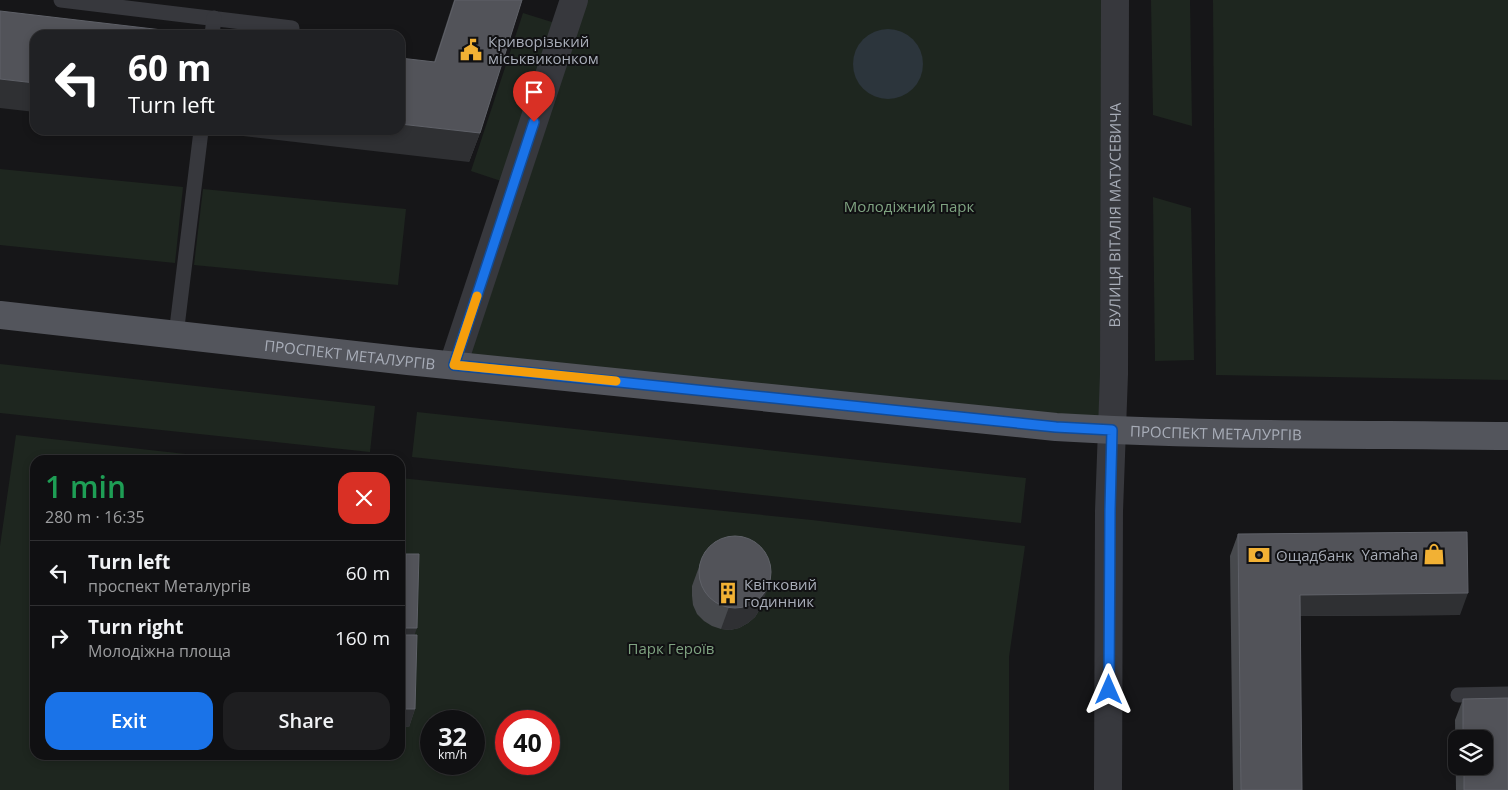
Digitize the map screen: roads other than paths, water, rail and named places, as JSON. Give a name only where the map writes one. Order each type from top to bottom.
[{"type":"main road","name":"ПРОСПЕКТ МЕТАЛУРГІВ","points":[[0,315],[408,361],[1056,427],[1112,430],[1508,436]]},
{"type":"street","points":[[454,365],[574,0]]},
{"type":"street","name":"ВУЛИЦЯ ВІТАЛІЯ МАТУСЕВИЧА","points":[[1108,790],[1109,521],[1114,354],[1115,0]]},
{"type":"lane","points":[[61,0],[292,28]]},
{"type":"lane","points":[[213,30],[214,18]]},
{"type":"lane","points":[[176,335],[201,135]]},
{"type":"lane","points":[[1458,695],[1508,694]]},
{"type":"place","name":"Криворізький міськвиконком","points":[[471,50]]},
{"type":"place","name":"Yamaha","points":[[1434,554]]},
{"type":"place","name":"Ощадбанк","points":[[1259,555]]},
{"type":"place","name":"Квітковий годинник","points":[[728,593]]},
{"type":"park label","name":"Молодіжний парк","points":[[909,206]]},
{"type":"park label","name":"Парк Героїв","points":[[671,648]]}]
